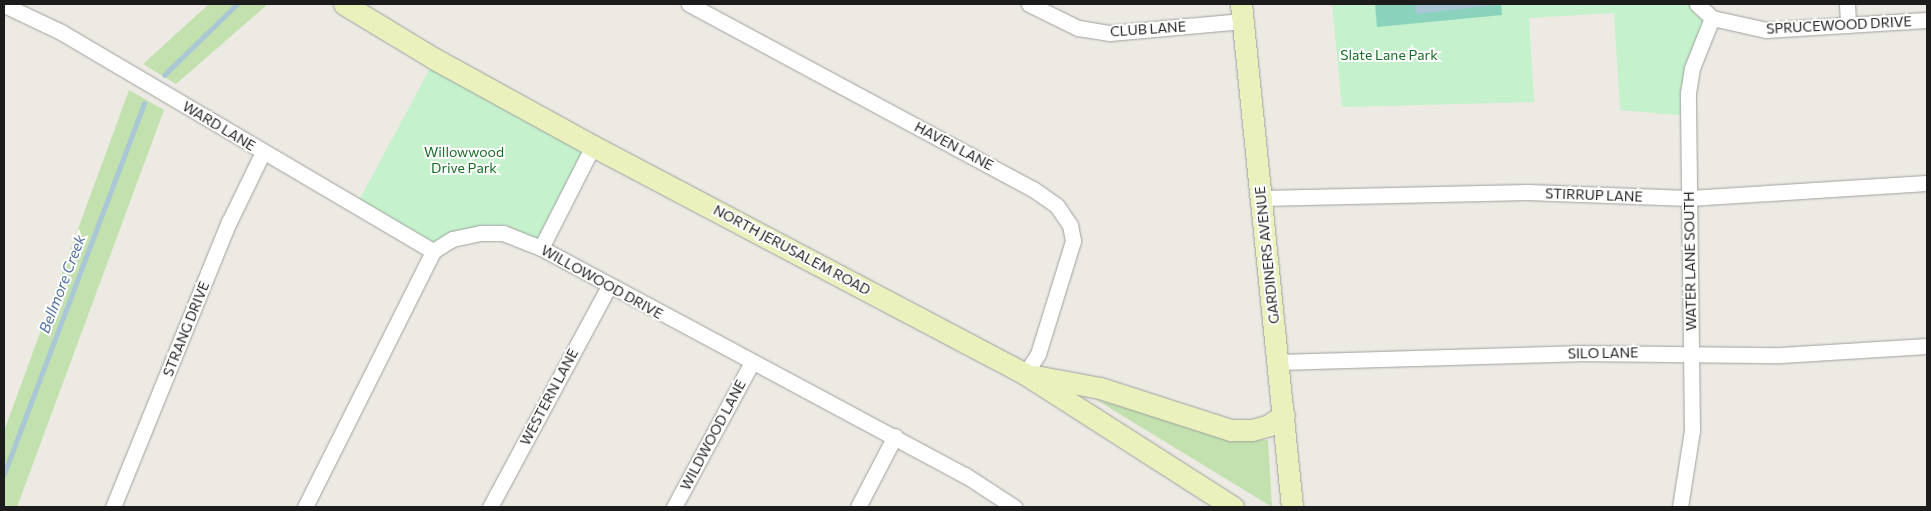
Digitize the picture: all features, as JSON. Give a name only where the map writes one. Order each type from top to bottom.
[{"type":"main road","name":"NORTH JERUSALEM ROAD","points":[[344,4],[433,58],[594,146],[1025,374],[1233,507]]},
{"type":"main road","name":"GARDINERS AVENUE","points":[[1242,12],[1292,507]]},
{"type":"main road","points":[[1025,374],[1100,388],[1231,430],[1252,430],[1269,425],[1284,415]]},
{"type":"street","name":"HAVEN LANE","points":[[690,4],[1033,189],[1057,206],[1070,225],[1072,241],[1038,354],[1025,374]]},
{"type":"street","name":"CLUB LANE","points":[[1029,4],[1078,28],[1109,33],[1242,12]]},
{"type":"street","points":[[1697,4],[1712,18]]},
{"type":"street","points":[[1847,4],[1848,25]]},
{"type":"street","name":"WARD LANE","points":[[4,5],[61,32],[433,251]]},
{"type":"street","name":"SPRUCEWOOD DRIVE","points":[[1712,18],[1766,30],[1927,20]]},
{"type":"street","name":"WATER LANE SOUTH","points":[[1680,507],[1692,430],[1688,93],[1692,68],[1712,18]]},
{"type":"street","points":[[541,248],[594,146]]},
{"type":"street","name":"STRANG DRIVE","points":[[113,507],[230,222],[263,152]]},
{"type":"street","name":"STIRRUP LANE","points":[[1261,198],[1527,192],[1689,198],[1927,183]]},
{"type":"street","name":"WILLOWOOD DRIVE","points":[[433,251],[452,240],[481,233],[503,233],[541,248],[608,286],[895,436],[965,475],[1014,507]]},
{"type":"street","points":[[305,507],[433,251]]},
{"type":"street","name":"WESTERN LANE","points":[[490,507],[608,286]]},
{"type":"street","name":"SILO LANE","points":[[1278,362],[1577,353],[1781,355],[1927,346]]},
{"type":"street","name":"WILDWOOD LANE","points":[[674,507],[752,362]]},
{"type":"street","points":[[858,507],[895,436]]},
{"type":"green space","points":[[209,4],[268,4],[176,84],[143,64]]},
{"type":"green space","name":"Slate Lane Park","points":[[1332,4],[1695,4],[1710,19],[1688,116],[1620,110],[1614,13],[1529,18],[1534,102],[1342,107]]},
{"type":"green space","points":[[1375,4],[1501,4],[1502,15],[1377,27]]},
{"type":"green space","name":"Willowwood Drive Park","points":[[434,61],[592,146],[542,247],[503,233],[433,250],[356,206]]},
{"type":"green space","points":[[129,90],[164,110],[17,507],[4,507],[4,431]]},
{"type":"green space","points":[[1095,399],[1228,438],[1268,440],[1272,507]]},
{"type":"water","points":[[1415,4],[1496,4],[1496,5],[1416,14]]},
{"type":"waterway","name":"Bellmore Creek","points":[[164,75],[237,4]]},
{"type":"waterway","name":"Bellmore Creek","points":[[4,474],[144,104]]}]
